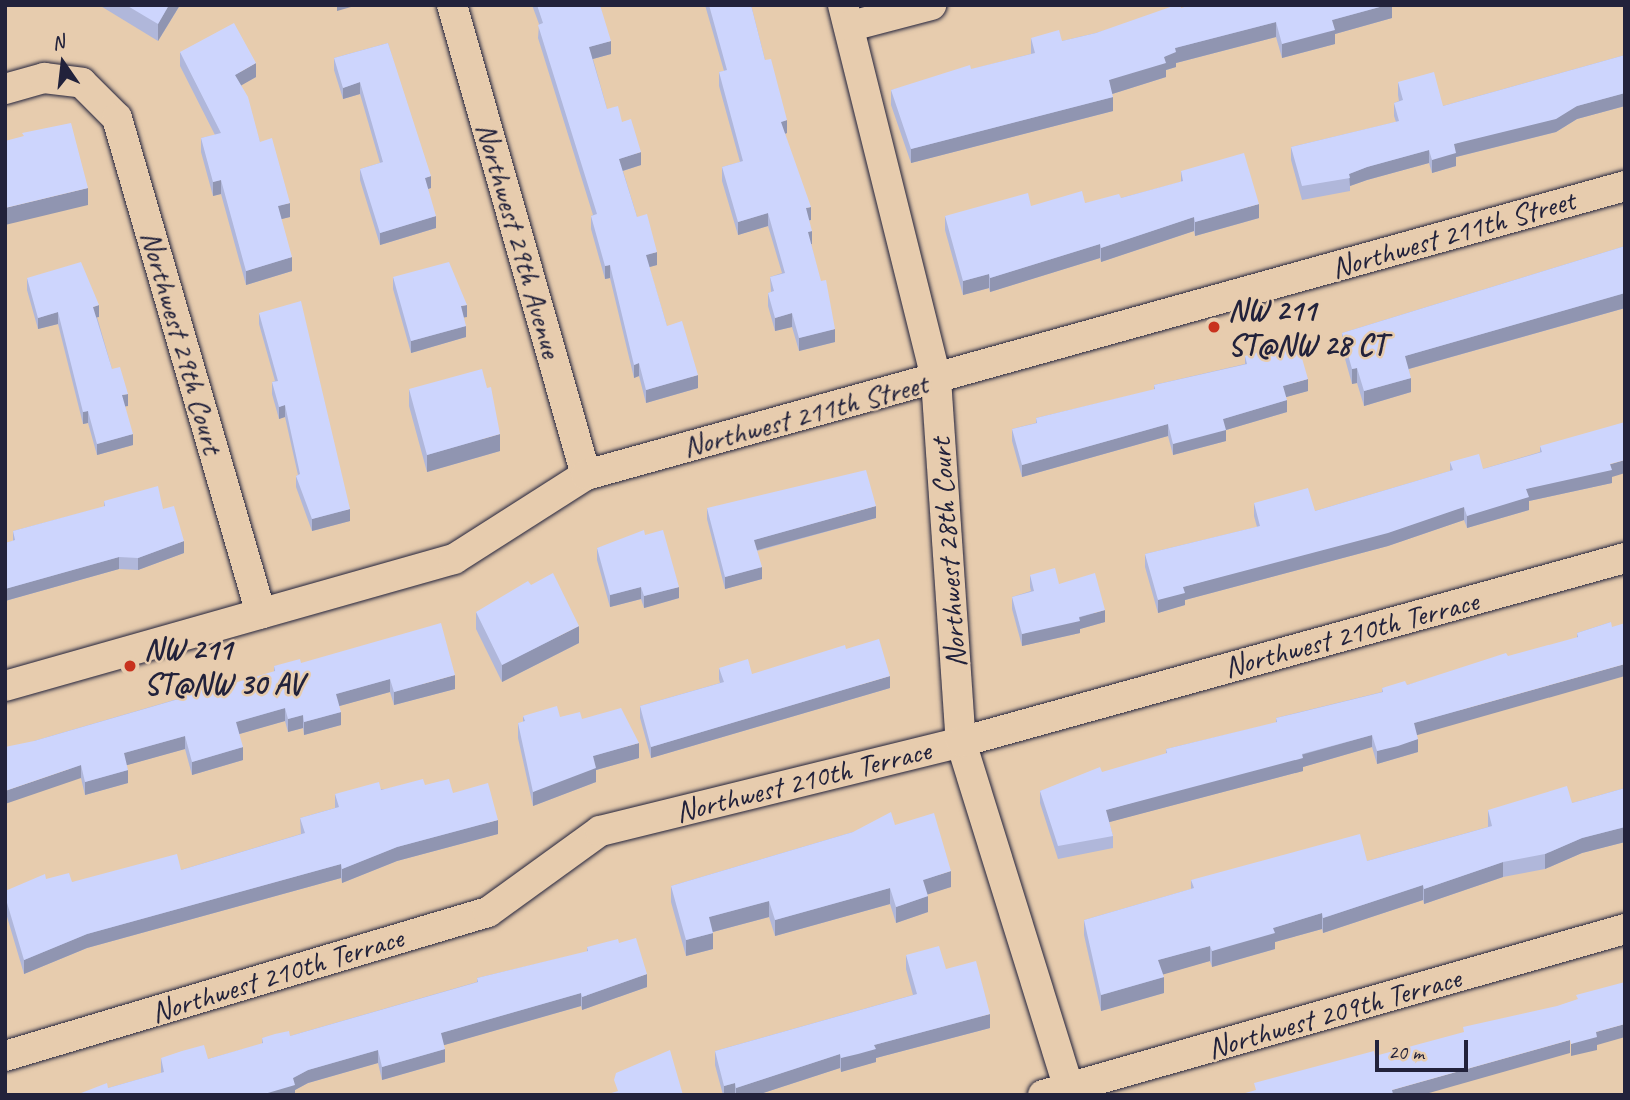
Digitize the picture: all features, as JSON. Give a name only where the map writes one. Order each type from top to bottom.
[{"type":"street","name":"Northwest 29th Avenue","points":[[452,5],[586,475]]},
{"type":"street","points":[[847,16],[931,5]]},
{"type":"street","name":"Northwest 28th Court","points":[[847,16],[936,379],[961,742],[1061,1093]]},
{"type":"street","name":"Northwest 29th Court","points":[[5,89],[44,78],[82,83],[117,118],[261,614]]},
{"type":"street","name":"Northwest 211th Street","points":[[5,686],[454,559],[586,475],[1625,186]]},
{"type":"street","name":"Northwest 210th Terrace","points":[[5,1056],[488,912],[600,831],[961,742],[1625,558]]},
{"type":"street","name":"Northwest 209th Terrace","points":[[1061,1093],[1625,929]]},
{"type":"building","points":[[126,5],[169,5],[158,24]]},
{"type":"building","points":[[537,5],[600,5],[611,41],[589,47],[607,109],[618,106],[622,122],[631,119],[641,152],[619,159],[637,217],[647,214],[657,252],[646,255],[667,326],[682,321],[698,375],[646,390],[639,363],[634,365],[610,265],[605,266],[591,216],[597,214],[538,25],[543,23]]},
{"type":"building","points":[[709,5],[751,5],[765,60],[771,59],[787,120],[781,122],[811,207],[806,208],[812,231],[808,232],[821,281],[826,280],[835,329],[799,338],[792,313],[775,318],[768,293],[774,291],[770,277],[785,273],[768,213],[738,222],[722,167],[743,161],[719,72],[727,70]]},
{"type":"building","points":[[1181,5],[1181,8],[1191,5],[1387,5],[1332,20],[1335,30],[1282,44],[1276,22],[1175,48],[1176,52],[1164,57],[1166,63],[1109,80],[1113,97],[911,149],[891,90],[970,65],[971,69],[1035,53],[1031,38],[1059,30],[1062,41],[1096,33]]},
{"type":"building","points":[[234,23],[256,63],[235,75],[248,97],[260,142],[272,138],[290,203],[278,206],[292,257],[246,271],[221,180],[213,182],[201,138],[221,133],[180,52]]},
{"type":"building","points":[[388,43],[431,176],[425,178],[436,216],[380,233],[360,169],[383,162],[360,82],[343,88],[334,58]]},
{"type":"building","points":[[1625,55],[1625,93],[1577,106],[1556,119],[1454,144],[1456,153],[1432,160],[1429,150],[1367,167],[1349,174],[1350,178],[1302,186],[1291,147],[1399,121],[1394,103],[1403,100],[1398,82],[1434,72],[1443,106]]},
{"type":"building","points":[[71,123],[88,188],[5,208],[5,141],[24,136],[22,133]]},
{"type":"building","points":[[1244,153],[1259,204],[1195,222],[1194,217],[1101,248],[1100,244],[990,278],[989,274],[963,281],[945,216],[1028,193],[1031,206],[1082,191],[1085,203],[1119,194],[1121,198],[1183,181],[1181,171]]},
{"type":"building","points":[[1625,246],[1625,293],[1405,356],[1411,378],[1364,391],[1357,368],[1352,369],[1342,333]]},
{"type":"building","points":[[81,262],[99,305],[93,307],[112,369],[120,367],[128,394],[122,395],[133,434],[97,444],[88,411],[83,412],[58,312],[38,318],[27,278]]},
{"type":"building","points":[[449,262],[467,305],[461,306],[466,326],[411,341],[393,277]]},
{"type":"building","points":[[301,301],[350,509],[312,519],[296,476],[300,474],[285,405],[279,407],[272,382],[278,381],[259,313]]},
{"type":"building","points":[[1297,341],[1308,379],[1283,386],[1287,400],[1223,419],[1226,430],[1173,444],[1168,424],[1022,465],[1012,429],[1037,423],[1036,418],[1155,389],[1154,385],[1247,364],[1245,356]]},
{"type":"building","points":[[482,369],[487,388],[491,387],[500,434],[427,455],[409,389]]},
{"type":"building","points":[[1625,422],[1625,460],[1610,464],[1612,470],[1526,489],[1529,497],[1467,516],[1464,507],[1388,533],[1183,587],[1185,593],[1158,600],[1145,554],[1260,526],[1254,503],[1308,488],[1315,511],[1453,470],[1450,462],[1479,454],[1483,469],[1542,452],[1540,446]]},
{"type":"building","points":[[866,470],[876,506],[754,540],[762,567],[725,577],[707,508]]},
{"type":"building","points":[[158,486],[163,509],[174,506],[184,541],[138,558],[119,557],[5,589],[5,543],[15,540],[13,531],[105,506],[104,501]]},
{"type":"building","points":[[644,530],[645,535],[663,530],[679,587],[644,596],[641,587],[610,595],[597,548]]},
{"type":"building","points":[[1055,568],[1059,584],[1095,573],[1105,610],[1079,617],[1080,621],[1022,634],[1012,597],[1034,591],[1030,575]]},
{"type":"building","points":[[553,573],[579,626],[502,665],[476,612],[528,581],[531,585]]},
{"type":"building","points":[[1611,622],[1612,627],[1625,623],[1625,664],[1414,723],[1418,739],[1398,746],[1377,751],[1372,735],[1302,754],[1303,758],[1106,810],[1113,836],[1058,846],[1040,791],[1100,767],[1102,772],[1167,753],[1166,749],[1383,692],[1382,688],[1405,681],[1407,685],[1506,653],[1508,656],[1578,637],[1577,633]]},
{"type":"building","points":[[441,623],[455,675],[394,692],[390,679],[336,694],[341,712],[304,722],[303,715],[288,719],[285,708],[236,722],[243,747],[192,762],[185,736],[124,753],[128,770],[85,782],[81,765],[5,791],[5,747],[182,698],[181,694],[216,684],[217,688],[275,671],[274,666],[300,659],[301,663]]},
{"type":"building","points":[[879,639],[890,676],[651,747],[640,706],[724,682],[719,668],[748,659],[752,674],[845,645],[846,649]]},
{"type":"building","points":[[557,706],[560,717],[580,712],[582,719],[621,708],[639,743],[593,756],[596,768],[533,792],[518,723],[525,721],[523,716]]},
{"type":"building","points":[[423,779],[425,785],[449,779],[453,793],[488,783],[498,820],[397,847],[342,869],[341,864],[87,934],[24,960],[5,891],[45,874],[46,879],[69,873],[72,882],[177,854],[181,870],[305,833],[300,818],[339,807],[335,794],[379,782],[381,790]]},
{"type":"building","points":[[1567,786],[1572,803],[1625,788],[1625,827],[1582,838],[1545,854],[1503,862],[1424,889],[1423,885],[1323,918],[1322,913],[1273,928],[1275,933],[1212,951],[1210,946],[1158,960],[1164,977],[1101,995],[1084,920],[1194,888],[1191,880],[1360,834],[1367,861],[1492,826],[1488,810]]},
{"type":"building","points":[[891,812],[895,825],[934,813],[951,871],[923,880],[928,896],[896,907],[890,888],[775,920],[769,901],[709,917],[713,933],[686,940],[671,886],[853,832]]},
{"type":"building","points":[[636,938],[647,974],[582,997],[581,993],[441,1033],[445,1049],[382,1067],[378,1050],[308,1070],[293,1078],[295,1085],[261,1095],[76,1095],[107,1083],[108,1088],[164,1072],[161,1058],[182,1051],[204,1045],[208,1059],[263,1043],[262,1038],[275,1034],[289,1031],[290,1036],[478,982],[477,978],[588,951],[587,947],[618,939],[619,943]]},
{"type":"building","points":[[939,946],[946,969],[976,961],[990,1014],[874,1045],[876,1049],[858,1054],[841,1058],[840,1054],[736,1088],[735,1083],[724,1086],[715,1051],[917,994],[906,955]]},
{"type":"building","points":[[1625,982],[1625,1024],[1596,1032],[1597,1037],[1571,1044],[1570,1040],[1392,1090],[1391,1095],[1238,1095],[1256,1090],[1254,1083],[1374,1051],[1375,1056],[1464,1032],[1463,1027],[1557,1006],[1578,999],[1576,995]]},
{"type":"building","points":[[670,1050],[683,1095],[605,1095],[618,1091],[614,1080],[616,1073]]},
{"type":"place","name":"NW 211 ST@NW 28 CT","points":[[1214,327]]},
{"type":"place","name":"NW 211 ST@NW 30 AV","points":[[130,666]]}]
